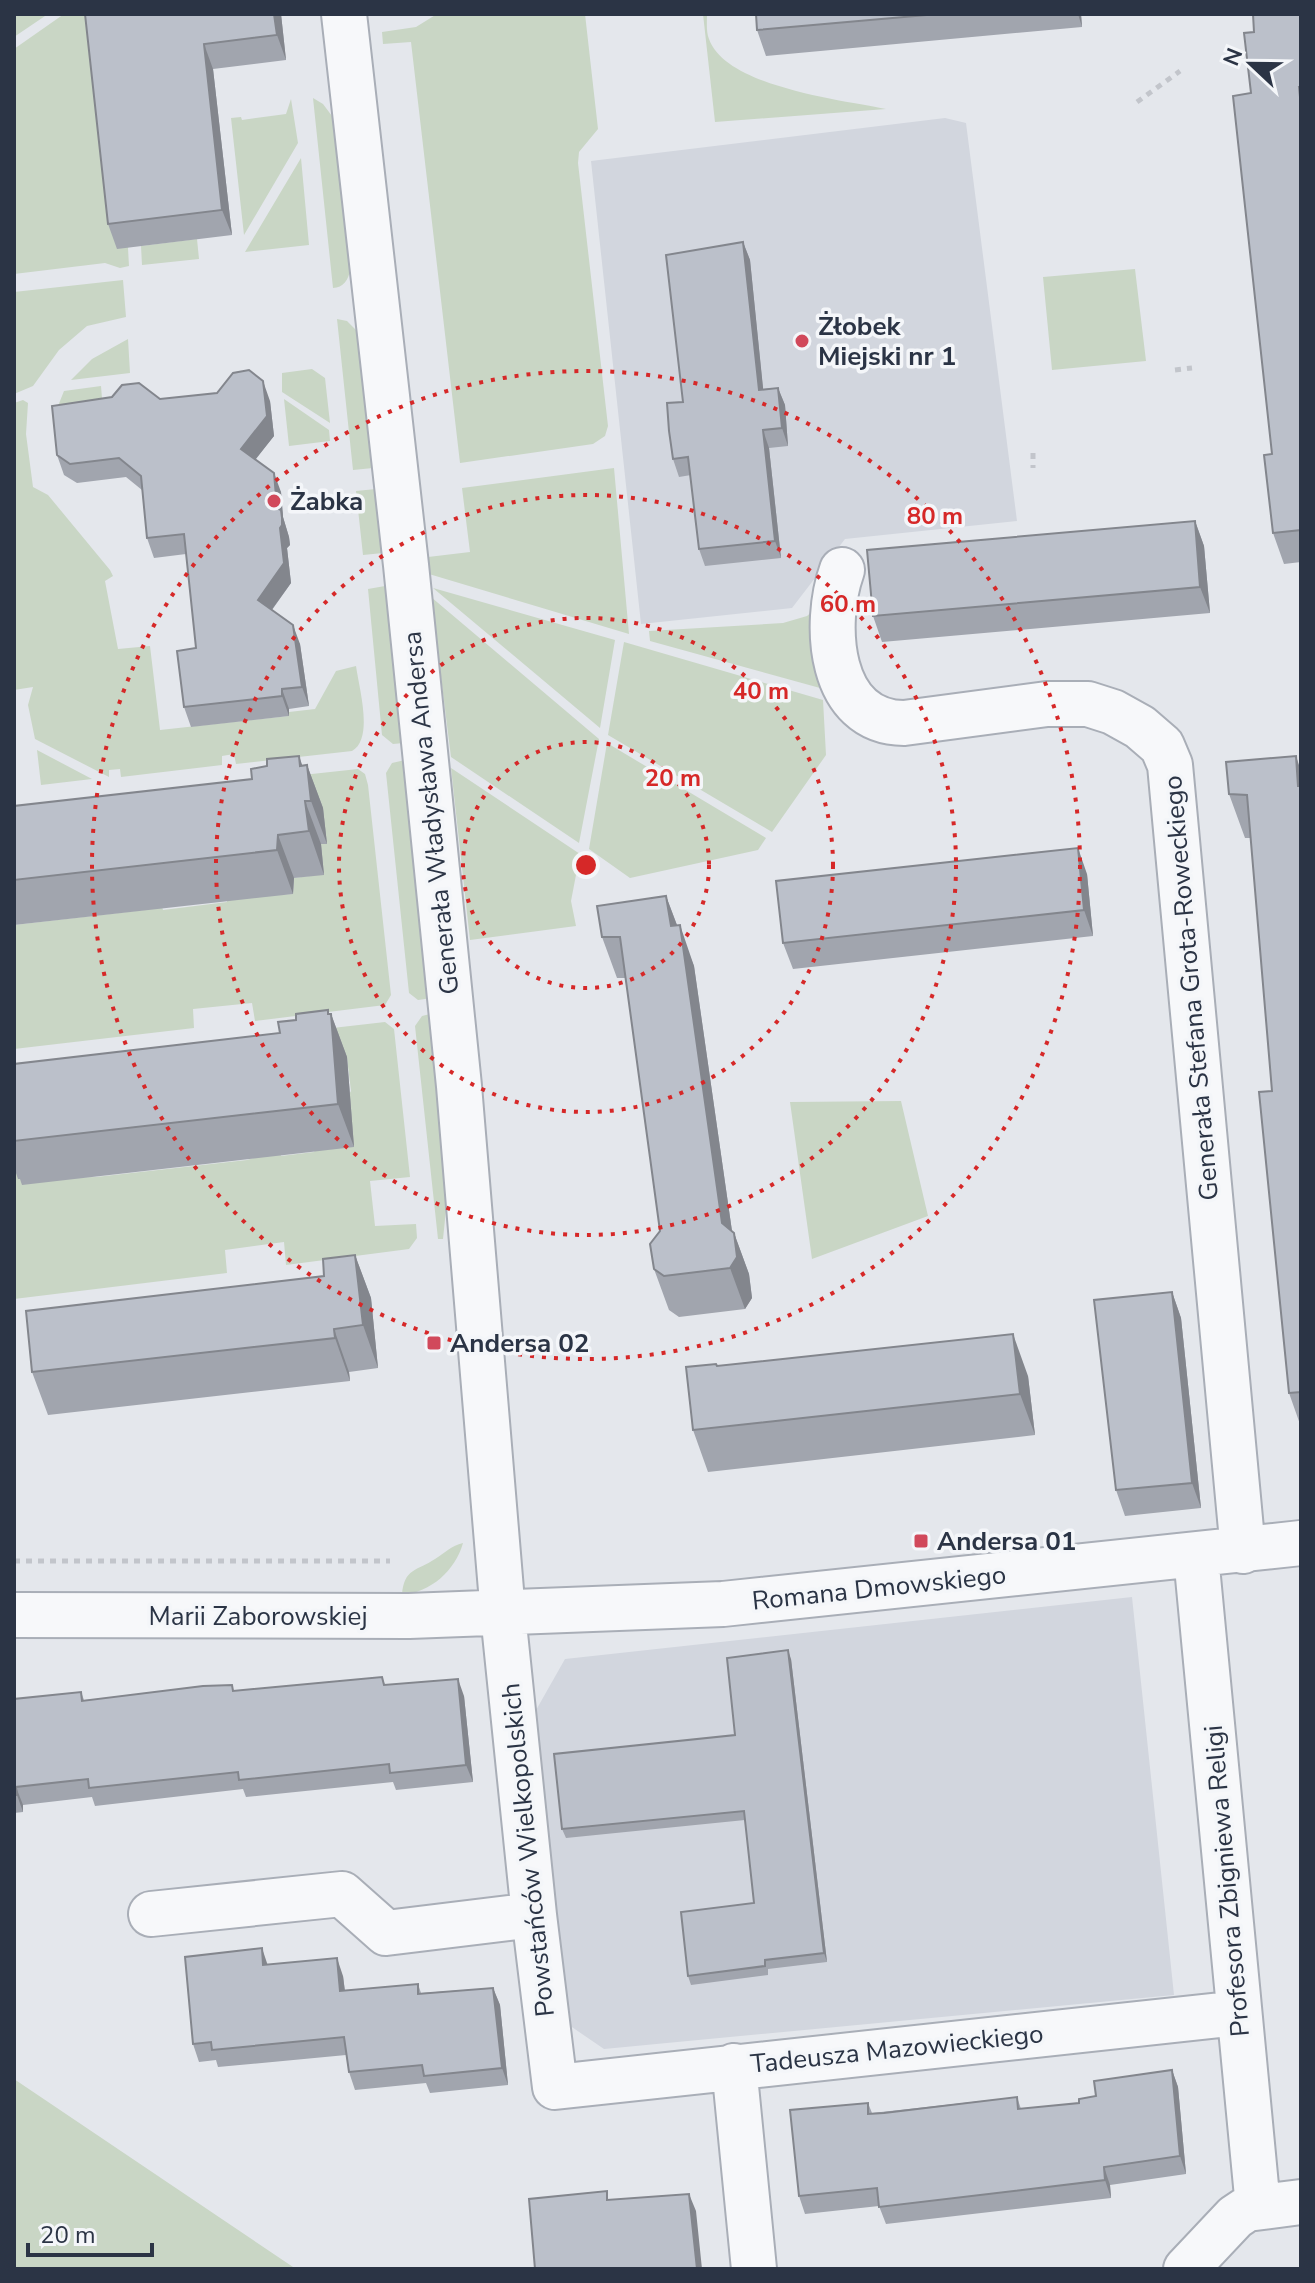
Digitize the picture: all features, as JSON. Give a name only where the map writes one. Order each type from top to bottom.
[{"type":"street","name":"Generała Władysława Andersa","points":[[344,14],[403,535],[459,1086],[503,1614]]},
{"type":"street","name":"Generała Stefana Grota-Roweckiego","points":[[842,570],[833,613],[838,668],[847,692],[875,717],[904,723],[1047,704],[1088,704],[1113,712],[1140,727],[1167,755],[1243,1551]]},
{"type":"street","name":"Romana Dmowskiego","points":[[503,1614],[723,1604],[1301,1543]]},
{"type":"street","name":"Profesora Zbigniewa Religi","points":[[1196,1556],[1258,2207]]},
{"type":"street","name":"Marii Zaborowskiej","points":[[14,1615],[503,1614]]},
{"type":"street","name":"Powstańców Wielkopolskich","points":[[503,1614],[555,2087]]},
{"type":"street","points":[[151,1914],[342,1894],[386,1933],[534,1915]]},
{"type":"street","name":"Tadeusza Mazowieckiego","points":[[555,2087],[1239,2013]]},
{"type":"street","points":[[734,2066],[754,2269]]},
{"type":"street","points":[[1186,2269],[1235,2217],[1247,2209],[1301,2202]]},
{"type":"path","points":[[1137,102],[1180,71]]},
{"type":"path","points":[[1175,370],[1192,368]]},
{"type":"path","points":[[1033,453],[1033,468]]},
{"type":"path","points":[[14,1561],[390,1561]]},
{"type":"shaded area","name":"Żłobek Miejski nr 1","points":[[945,118],[966,123],[1017,521],[845,539],[792,608],[641,624],[591,161]]},
{"type":"shaded area","points":[[1132,1597],[1174,1995],[604,2049],[566,2023],[531,1719],[565,1659]]},
{"type":"green space","points":[[14,14],[48,14],[14,37]]},
{"type":"green space","points":[[64,14],[203,14],[128,248],[129,266],[120,268],[105,263],[14,274],[14,49]]},
{"type":"green space","points":[[437,14],[585,14],[598,129],[579,152],[578,163],[608,426],[605,436],[593,444],[460,463],[411,42],[383,44],[382,32],[416,27]]},
{"type":"green space","points":[[703,14],[707,14],[709,39],[720,55],[738,69],[787,89],[886,109],[715,122]]},
{"type":"green space","points":[[313,98],[323,104],[332,116],[350,270],[345,282],[337,288],[333,288]]},
{"type":"green space","points":[[291,99],[298,143],[244,235],[231,118],[241,117],[242,120],[286,114]]},
{"type":"green space","points":[[301,158],[309,245],[245,252]]},
{"type":"green space","points":[[197,239],[199,259],[142,265],[141,246]]},
{"type":"green space","points":[[1135,269],[1146,361],[1052,370],[1043,277]]},
{"type":"green space","points":[[123,280],[126,317],[87,326],[59,350],[33,386],[14,394],[14,292]]},
{"type":"green space","points":[[337,319],[347,321],[357,331],[373,468],[353,470]]},
{"type":"green space","points":[[128,339],[130,373],[71,380],[92,359]]},
{"type":"green space","points":[[312,369],[325,378],[330,423],[282,392],[282,373]]},
{"type":"green space","points":[[101,386],[103,411],[56,411],[64,391]]},
{"type":"green space","points":[[284,399],[329,430],[330,441],[289,446]]},
{"type":"green space","points":[[23,400],[28,403],[26,434],[33,487],[48,495],[110,570],[113,576],[105,581],[118,649],[150,646],[160,730],[289,716],[289,712],[315,709],[336,671],[356,666],[364,725],[359,745],[352,751],[236,764],[234,754],[222,756],[222,765],[121,777],[120,769],[109,770],[109,777],[35,739],[28,705],[33,687],[14,690],[14,403]]},
{"type":"green space","points":[[614,468],[629,634],[429,574],[428,557],[470,552],[462,488]]},
{"type":"green space","points":[[376,489],[383,553],[363,555],[356,491]]},
{"type":"green space","points":[[385,586],[404,743],[393,744],[382,735],[368,589]]},
{"type":"green space","points":[[433,588],[615,640],[600,728]]},
{"type":"green space","points":[[431,597],[599,739],[579,843],[451,757]]},
{"type":"green space","points":[[815,609],[820,688],[650,641],[649,631],[783,623],[807,616]]},
{"type":"green space","points":[[624,642],[823,700],[826,755],[772,832],[608,735]]},
{"type":"green space","points":[[607,743],[766,838],[758,850],[630,878],[589,849]]},
{"type":"green space","points":[[37,750],[92,779],[41,785]]},
{"type":"green space","points":[[405,760],[432,998],[418,1000],[409,993],[386,773],[392,763]]},
{"type":"green space","points":[[451,768],[580,854],[571,901],[576,926],[470,940]]},
{"type":"green space","points":[[358,769],[365,774],[368,785],[391,995],[385,1005],[255,1021],[252,1003],[193,1009],[194,1028],[14,1049],[14,925],[144,910],[161,903],[163,910],[227,902],[227,898],[293,894],[294,878],[324,874],[284,777]]},
{"type":"green space","points":[[434,1013],[450,1171],[443,1239],[438,1239],[415,1026],[422,1016]]},
{"type":"green space","points":[[385,1022],[394,1029],[410,1177],[370,1181],[375,1226],[416,1224],[417,1238],[409,1249],[286,1265],[284,1242],[225,1250],[227,1273],[14,1299],[14,1134],[22,1179],[96,1177],[247,1160],[280,1150],[281,1156],[314,1152],[351,1091],[347,1058],[315,1030]]},
{"type":"green space","points":[[901,1101],[928,1216],[812,1259],[790,1102]]},
{"type":"green space","points":[[463,1543],[454,1563],[432,1585],[402,1595],[405,1580],[412,1571]]},
{"type":"green space","points":[[14,2079],[296,2269],[14,2269]]},
{"type":"building","points":[[85,14],[274,14],[277,35],[204,44],[222,210],[108,224]]},
{"type":"building","points":[[756,14],[938,14],[757,30]]},
{"type":"building","points":[[1253,14],[1301,14],[1301,530],[1273,533],[1264,455],[1272,454],[1233,96],[1251,93],[1244,33],[1254,32]]},
{"type":"building","points":[[743,242],[759,390],[778,388],[782,428],[763,430],[775,541],[699,549],[688,457],[673,459],[669,431],[667,403],[683,402],[666,255]]},
{"type":"building","points":[[249,370],[263,381],[267,416],[241,449],[274,473],[277,508],[281,510],[282,518],[280,528],[284,563],[258,600],[293,625],[302,687],[282,689],[282,696],[184,707],[177,651],[196,648],[184,534],[147,538],[141,476],[119,458],[70,464],[57,455],[52,406],[112,397],[122,385],[139,383],[160,399],[217,393],[233,373]]},
{"type":"building","points":[[1195,521],[1200,587],[873,616],[867,550]]},
{"type":"building","points":[[299,756],[300,766],[307,765],[311,801],[305,801],[309,831],[278,835],[277,850],[14,880],[14,806],[252,779],[251,769],[267,766],[267,759]]},
{"type":"building","points":[[1296,756],[1298,786],[1301,786],[1301,1392],[1289,1393],[1259,1092],[1272,1091],[1247,795],[1229,794],[1226,762]]},
{"type":"building","points":[[1078,848],[1084,910],[783,943],[776,881]]},
{"type":"building","points":[[666,896],[671,926],[680,925],[722,1223],[734,1233],[737,1257],[730,1268],[664,1276],[654,1269],[650,1244],[660,1231],[620,937],[602,937],[597,906]]},
{"type":"building","points":[[328,1010],[331,1014],[338,1104],[14,1141],[14,1064],[280,1033],[278,1022],[296,1020],[296,1014]]},
{"type":"building","points":[[355,1255],[363,1325],[334,1329],[335,1338],[32,1372],[26,1311],[324,1276],[323,1259]]},
{"type":"building","points":[[1172,1292],[1192,1483],[1116,1490],[1094,1300]]},
{"type":"building","points":[[1013,1334],[1020,1394],[693,1430],[686,1367]]},
{"type":"building","points":[[788,1650],[824,1953],[765,1960],[765,1966],[688,1976],[681,1912],[754,1903],[744,1811],[562,1829],[554,1754],[735,1735],[727,1658]]},
{"type":"building","points":[[382,1677],[384,1685],[458,1679],[466,1765],[390,1773],[389,1764],[239,1780],[238,1772],[89,1788],[88,1779],[16,1787],[17,1795],[14,1795],[14,1699],[81,1692],[82,1701],[203,1686],[232,1685],[233,1691]]},
{"type":"building","points":[[262,1948],[263,1965],[337,1958],[340,1991],[418,1984],[418,1994],[493,1988],[502,2068],[424,2076],[422,2065],[349,2072],[344,2037],[212,2050],[211,2042],[193,2044],[185,1957]]},
{"type":"building","points":[[1172,2070],[1180,2156],[1104,2167],[1105,2180],[879,2207],[877,2188],[799,2196],[790,2110],[868,2103],[868,2114],[1017,2097],[1018,2109],[1079,2103],[1079,2099],[1096,2096],[1094,2081]]},
{"type":"building","points":[[607,2191],[607,2200],[689,2194],[697,2269],[535,2269],[529,2199]]},
{"type":"place","name":"Żłobek Miejski nr 1","points":[[802,341]]},
{"type":"place","name":"Żabka","points":[[274,501]]},
{"type":"place","name":"Andersa 02","points":[[434,1343]]},
{"type":"place","name":"Andersa 01","points":[[921,1541]]}]
